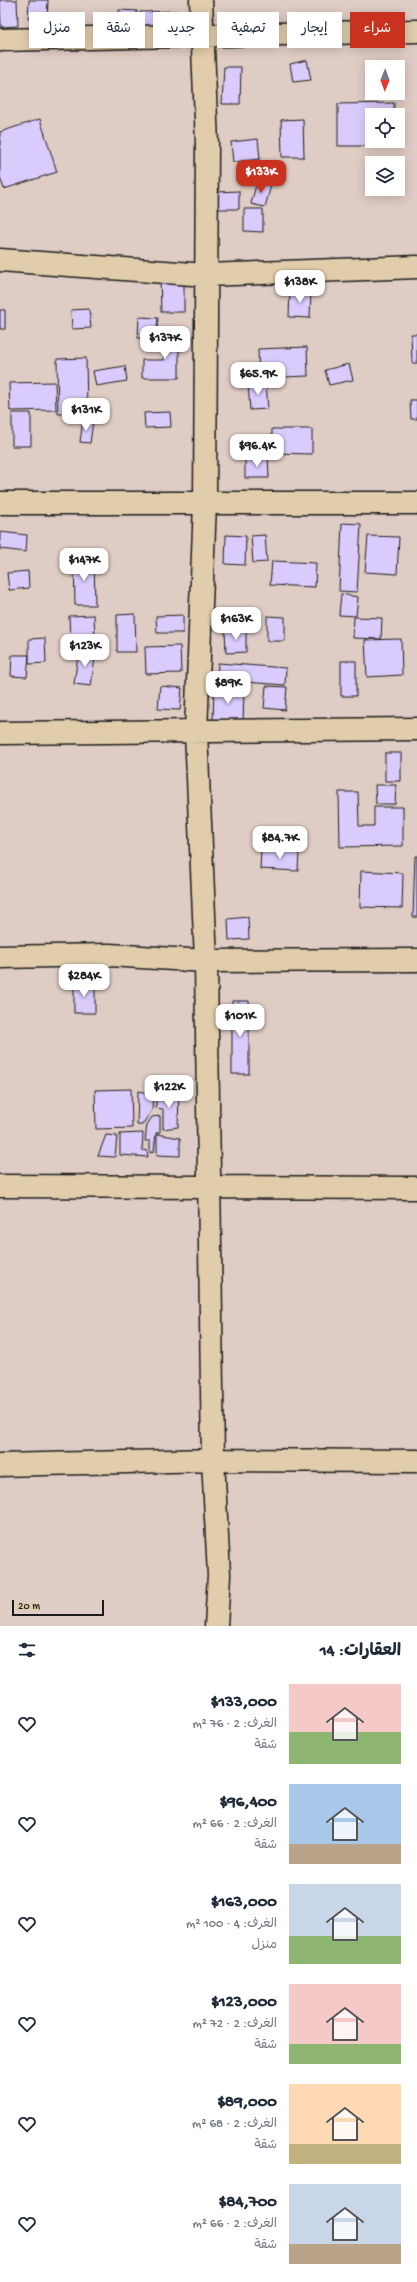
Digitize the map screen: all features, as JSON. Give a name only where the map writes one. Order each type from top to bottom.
[{"type":"street","points":[[202,0],[202,12]]},
{"type":"street","points":[[209,37],[417,31]]},
{"type":"street","points":[[0,40],[153,38]]},
{"type":"street","points":[[203,48],[207,144],[205,503],[196,732],[200,856],[206,961],[213,1460],[219,1575],[216,1626]]},
{"type":"street","points":[[0,260],[206,274],[417,267]]},
{"type":"street","points":[[0,503],[417,503]]},
{"type":"street","points":[[0,734],[417,729]]},
{"type":"street","points":[[0,957],[109,955],[206,961],[417,960]]},
{"type":"street","points":[[0,1186],[417,1188]]},
{"type":"street","points":[[0,1465],[213,1460],[417,1461]]},
{"type":"building","points":[[0,0],[17,0],[18,26],[1,27]]},
{"type":"building","points":[[29,0],[48,0],[47,12],[29,12],[28,19]]},
{"type":"building","points":[[119,10],[137,11],[137,12],[119,12]]},
{"type":"building","points":[[179,11],[153,12],[153,33],[145,33],[145,12],[140,12]]},
{"type":"building","points":[[307,60],[311,80],[293,82],[290,64]]},
{"type":"building","points":[[224,67],[241,67],[240,104],[222,104]]},
{"type":"building","points":[[394,103],[394,108],[365,108],[365,146],[338,146],[338,104]]},
{"type":"building","points":[[40,119],[57,172],[4,189],[0,177],[0,132]]},
{"type":"building","points":[[303,119],[304,157],[282,157],[281,120]]},
{"type":"building","points":[[258,139],[260,159],[233,162],[231,142]]},
{"type":"building","points":[[257,181],[271,185],[265,207],[251,204]]},
{"type":"building","points":[[239,191],[239,209],[218,209],[217,192]]},
{"type":"building","points":[[244,209],[263,209],[263,232],[244,231]]},
{"type":"building","points":[[184,274],[184,312],[161,312],[160,275]]},
{"type":"building","points":[[290,289],[311,290],[310,318],[289,317]]},
{"type":"building","points":[[89,309],[91,328],[72,329],[71,310]]},
{"type":"building","points":[[0,310],[5,310],[5,329],[0,329]]},
{"type":"building","points":[[139,317],[158,318],[156,339],[138,338]]},
{"type":"building","points":[[164,331],[179,331],[179,378],[142,378],[142,360],[164,360]]},
{"type":"building","points":[[411,334],[417,334],[417,363],[412,363]]},
{"type":"building","points":[[307,347],[308,376],[259,378],[258,349]]},
{"type":"building","points":[[86,358],[87,413],[58,414],[57,359]]},
{"type":"building","points":[[349,364],[353,380],[329,385],[325,370]]},
{"type":"building","points":[[125,366],[127,381],[96,386],[93,371]]},
{"type":"building","points":[[55,382],[56,410],[10,411],[9,383]]},
{"type":"building","points":[[266,383],[268,409],[250,410],[248,384]]},
{"type":"building","points":[[410,400],[417,400],[417,419],[411,419]]},
{"type":"building","points":[[170,412],[171,427],[145,428],[144,413]]},
{"type":"building","points":[[12,413],[31,413],[31,446],[12,446]]},
{"type":"building","points":[[83,420],[93,421],[90,443],[80,442]]},
{"type":"building","points":[[272,429],[312,429],[312,454],[272,453]]},
{"type":"building","points":[[268,457],[269,478],[245,478],[245,458]]},
{"type":"building","points":[[342,523],[361,524],[357,592],[339,591]]},
{"type":"building","points":[[0,532],[27,535],[26,552],[0,549]]},
{"type":"building","points":[[226,535],[246,536],[245,565],[225,564]]},
{"type":"building","points":[[265,535],[267,562],[253,563],[251,536]]},
{"type":"building","points":[[368,536],[399,537],[397,574],[365,572]]},
{"type":"building","points":[[74,558],[94,558],[95,605],[75,605]]},
{"type":"building","points":[[272,561],[316,563],[315,587],[270,585]]},
{"type":"building","points":[[28,571],[29,588],[9,590],[7,573]]},
{"type":"building","points":[[341,594],[358,597],[356,616],[339,615]]},
{"type":"building","points":[[135,614],[136,652],[117,652],[117,615]]},
{"type":"building","points":[[94,615],[95,640],[70,641],[69,616]]},
{"type":"building","points":[[183,615],[183,633],[157,633],[156,616]]},
{"type":"building","points":[[267,616],[285,617],[285,641],[267,641]]},
{"type":"building","points":[[354,617],[382,618],[381,639],[353,638]]},
{"type":"building","points":[[246,629],[246,652],[226,653],[225,630]]},
{"type":"building","points":[[45,638],[46,663],[29,664],[29,639]]},
{"type":"building","points":[[401,639],[402,675],[367,677],[365,640]]},
{"type":"building","points":[[180,646],[181,673],[146,674],[145,647]]},
{"type":"building","points":[[79,649],[96,651],[91,686],[74,684]]},
{"type":"building","points":[[12,655],[29,655],[27,677],[11,676]]},
{"type":"building","points":[[341,661],[356,661],[356,696],[341,696]]},
{"type":"building","points":[[218,663],[286,668],[285,685],[217,680]]},
{"type":"building","points":[[160,686],[182,688],[180,710],[158,709]]},
{"type":"building","points":[[266,686],[287,687],[285,710],[264,708]]},
{"type":"building","points":[[214,688],[244,689],[243,722],[213,721]]},
{"type":"building","points":[[385,753],[401,753],[401,781],[385,781]]},
{"type":"building","points":[[375,785],[396,785],[395,804],[376,804]]},
{"type":"building","points":[[339,792],[358,792],[359,826],[374,826],[374,807],[403,807],[403,846],[340,847]]},
{"type":"building","points":[[261,850],[299,852],[298,871],[260,869]]},
{"type":"building","points":[[415,856],[417,856],[417,917],[413,917]]},
{"type":"building","points":[[361,871],[403,873],[402,908],[360,907]]},
{"type":"building","points":[[248,917],[249,939],[229,940],[228,919]]},
{"type":"building","points":[[74,984],[95,984],[95,1013],[74,1013]]},
{"type":"building","points":[[232,1001],[249,1001],[249,1074],[232,1074]]},
{"type":"building","points":[[131,1089],[132,1128],[96,1129],[95,1090]]},
{"type":"building","points":[[138,1091],[153,1094],[152,1110],[142,1125],[137,1125]]},
{"type":"building","points":[[179,1093],[178,1127],[163,1129],[163,1109],[156,1108],[156,1094]]},
{"type":"building","points":[[160,1116],[160,1132],[156,1133],[154,1151],[150,1153],[150,1141],[145,1141],[147,1125],[152,1117]]},
{"type":"building","points":[[143,1133],[142,1150],[147,1151],[148,1157],[120,1155],[120,1134]]},
{"type":"building","points":[[157,1134],[180,1138],[180,1156],[157,1155]]},
{"type":"building","points":[[106,1135],[117,1136],[115,1157],[98,1156]]}]
